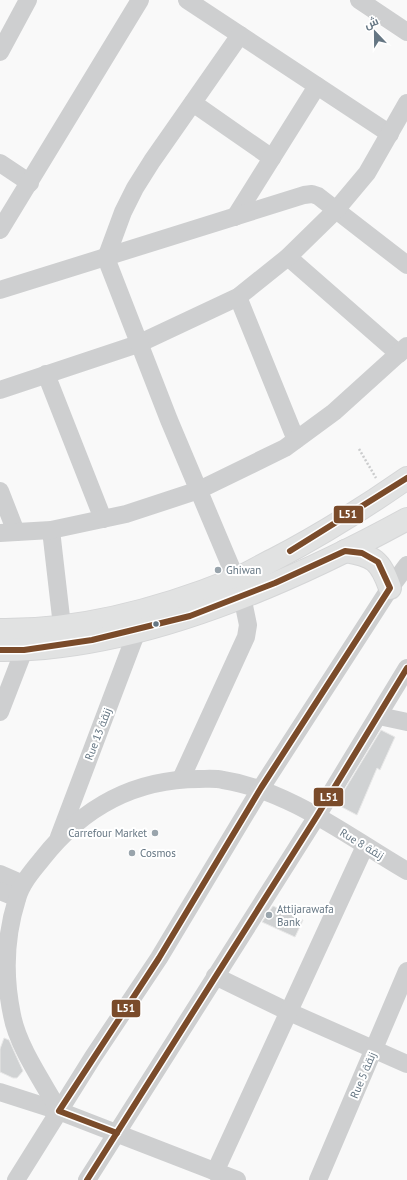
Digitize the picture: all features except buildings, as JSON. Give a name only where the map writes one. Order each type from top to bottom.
[{"type":"main road","points":[[0,650],[24,650],[92,640],[190,616],[239,588],[307,542],[385,494],[407,478]]},
{"type":"main road","points":[[0,630],[62,626],[106,619],[173,601],[239,588],[345,551],[407,519]]},
{"type":"main road","points":[[345,551],[362,553],[378,562],[384,572],[390,588]]},
{"type":"street","points":[[0,230],[140,0]]},
{"type":"street","points":[[187,0],[390,134]]},
{"type":"street","points":[[359,0],[407,32]]},
{"type":"street","points":[[0,52],[22,2]]},
{"type":"street","points":[[181,779],[246,637],[248,625],[239,588],[138,344],[106,258],[123,212],[135,188],[152,161],[240,35]]},
{"type":"street","points":[[235,217],[317,86]]},
{"type":"street","points":[[193,103],[272,158]]},
{"type":"street","points":[[0,390],[138,344],[238,297],[288,257],[336,210],[366,173],[407,103]]},
{"type":"street","points":[[0,163],[30,183]]},
{"type":"street","points":[[0,290],[304,195],[312,194],[318,196],[407,265]]},
{"type":"street","points":[[0,491],[8,532],[51,530],[126,514],[199,490],[285,448],[334,412],[403,350],[288,257]]},
{"type":"street","points":[[238,297],[296,440]]},
{"type":"street","points":[[46,374],[103,519]]},
{"type":"street","points":[[51,530],[62,626]]},
{"type":"street","points":[[16,1180],[59,1110],[159,958],[262,788],[390,588],[407,564]]},
{"type":"street","name":"Rue 13 زنقة","points":[[58,838],[137,630]]},
{"type":"street","points":[[0,712],[24,650]]},
{"type":"street","points":[[88,1180],[317,816],[407,668]]},
{"type":"street","points":[[379,716],[407,722]]},
{"type":"street","name":"Rue 8 زنقة","points":[[58,838],[84,816],[116,797],[145,785],[181,779],[222,779],[262,788],[317,816],[407,871]]},
{"type":"street","points":[[58,838],[20,891],[8,935],[6,975],[12,1017],[24,1049],[59,1110]]},
{"type":"street","points":[[215,1172],[287,1011],[365,846]]},
{"type":"street","points":[[0,874],[20,891]]},
{"type":"street","points":[[0,891],[20,891]]},
{"type":"street","name":"Rue 5 زنقة","points":[[318,1180],[407,971]]},
{"type":"street","points":[[215,976],[287,1011],[407,1064]]},
{"type":"street","points":[[0,1092],[59,1110],[237,1180]]},
{"type":"path","points":[[359,449],[385,494]]},
{"type":"transit line","name":"L51","points":[[290,551],[407,478]]},
{"type":"transit line","name":"L51","points":[[0,650],[24,650],[92,640],[190,616],[275,583],[345,551],[362,553],[378,562],[390,588],[261,788],[159,958],[59,1111],[117,1133]]},
{"type":"transit line","name":"L51","points":[[87,1180],[317,816],[407,668]]},
{"type":"place","name":"Ghiwan","points":[[218,570]]},
{"type":"place","name":"Carrefour Market","points":[[155,833]]},
{"type":"place","name":"Cosmos","points":[[132,853]]},
{"type":"place","name":"Attijarawafa Bank","points":[[269,915]]}]
